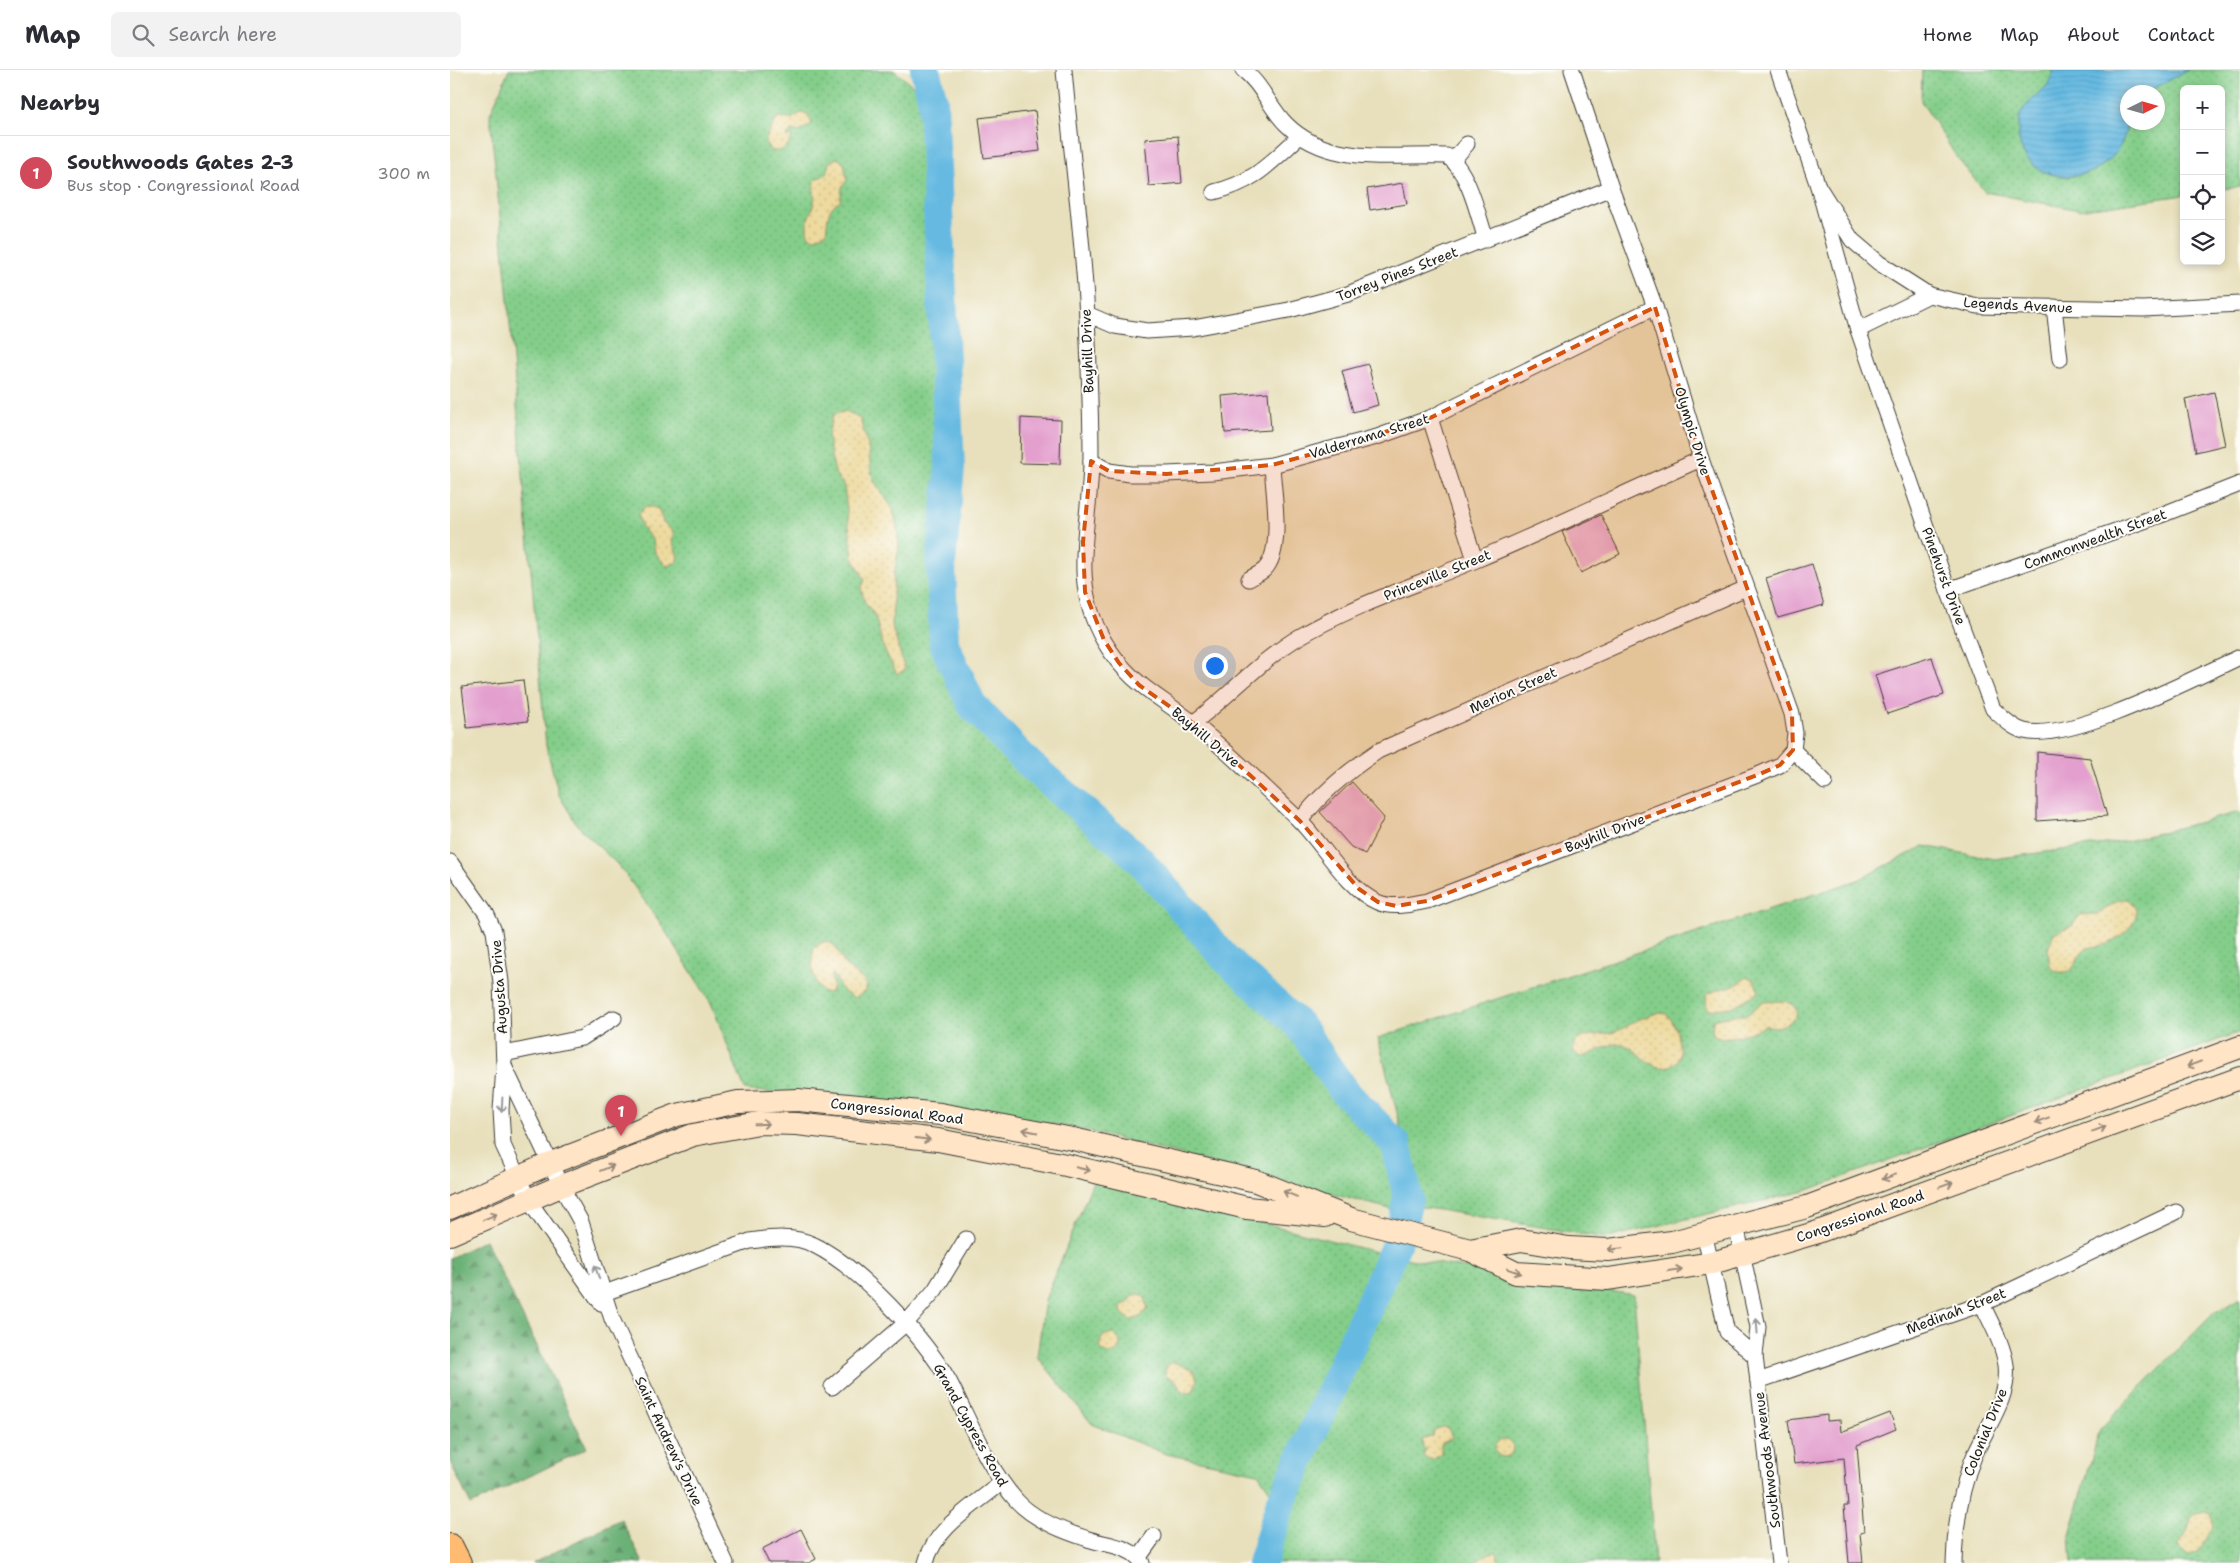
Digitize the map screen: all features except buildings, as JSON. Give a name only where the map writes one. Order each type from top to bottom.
[{"type":"highway","points":[[450,1547],[458,1563]]},
{"type":"main road","name":"Congressional Road","points":[[1470,1250],[1521,1240],[1569,1248],[1608,1250],[1672,1242],[1807,1207],[2240,1047]]},
{"type":"main road","name":"Congressional Road","points":[[450,1234],[561,1186],[693,1135],[741,1125],[797,1124],[938,1140],[1066,1165],[1247,1208],[1354,1220],[1427,1237],[1470,1250],[1516,1273],[1569,1278],[1608,1278],[1712,1263],[1814,1233],[2240,1078]]},
{"type":"main road","name":"Congressional Road","points":[[450,1208],[551,1163],[677,1115],[738,1102],[798,1100],[940,1114],[1073,1138],[1256,1181],[1354,1220]]},
{"type":"street","name":"Bayhill Drive","points":[[1064,70],[1086,314],[1091,461],[1082,566],[1085,592],[1093,618],[1104,640],[1119,663],[1139,685],[1193,723],[1300,821],[1358,889],[1378,902],[1396,906],[1427,901],[1760,774],[1780,765],[1793,750]]},
{"type":"street","points":[[1243,70],[1275,112],[1300,136],[1340,153],[1383,158],[1447,156],[1453,160],[1462,173],[1486,240]]},
{"type":"street","name":"Olympic Drive","points":[[1572,70],[1611,188],[1655,307],[1701,459],[1792,714],[1795,733],[1793,750]]},
{"type":"street","name":"Legends Avenue","points":[[1778,70],[1818,186],[1852,240],[1879,263],[1929,295],[1978,306],[2143,309],[2240,304]]},
{"type":"street","points":[[1214,192],[1233,188],[1255,177],[1300,136]]},
{"type":"street","points":[[1453,160],[1467,144]]},
{"type":"street","name":"Pinehurst Drive","points":[[1818,186],[1858,330],[1948,590],[1993,709],[2007,722],[2024,731],[2069,728],[2097,720],[2240,657]]},
{"type":"street","name":"Torrey Pines Street","points":[[1086,314],[1116,326],[1147,331],[1193,328],[1238,321],[1348,294],[1486,240],[1611,188]]},
{"type":"street","points":[[1858,330],[1929,295]]},
{"type":"street","name":"Valderrama Street","points":[[1091,461],[1109,471],[1130,474],[1213,472],[1272,465],[1377,437],[1430,418],[1655,307]]},
{"type":"street","points":[[2054,307],[2060,360]]},
{"type":"street","points":[[1430,418],[1475,560]]},
{"type":"street","name":"Princeville Street","points":[[1193,723],[1216,706],[1266,659],[1298,637],[1385,595],[1475,560],[1701,459]]},
{"type":"street","points":[[1249,579],[1266,569],[1273,554],[1276,528],[1272,465]]},
{"type":"street","name":"Commonwealth Street","points":[[1948,590],[2161,515],[2240,484]]},
{"type":"street","name":"Merion Street","points":[[1300,821],[1317,799],[1346,772],[1378,751],[1746,588]]},
{"type":"street","points":[[1793,750],[1825,782]]},
{"type":"street","name":"Augusta Drive","points":[[450,862],[486,913],[494,931],[499,961],[504,1060],[501,1110],[503,1145],[529,1200]]},
{"type":"street","points":[[504,1060],[582,1038],[614,1018]]},
{"type":"street","name":"Augusta Drive","points":[[504,1060],[561,1186]]},
{"type":"street","name":"Saint Andrew's Drive","points":[[561,1186],[581,1222],[600,1294],[726,1563]]},
{"type":"street","name":"Saint Andrew's Drive","points":[[529,1200],[600,1294]]},
{"type":"street","name":"Medinah Street","points":[[1758,1381],[1982,1304],[2176,1212]]},
{"type":"street","name":"Southwoods Avenue","points":[[1736,1225],[1758,1327],[1755,1356],[1779,1563]]},
{"type":"street","points":[[1704,1233],[1727,1332],[1755,1356]]},
{"type":"street","name":"Grand Cypress Road","points":[[600,1294],[750,1241],[770,1238],[789,1239],[812,1244],[839,1261],[906,1323],[948,1380],[1001,1483],[1024,1509],[1054,1527],[1085,1539],[1125,1550],[1140,1560]]},
{"type":"street","points":[[832,1387],[906,1323],[935,1290],[966,1239]]},
{"type":"street","name":"Colonial Drive","points":[[1954,1563],[1957,1514],[1964,1485],[1975,1454],[2000,1402],[2005,1384],[2006,1365],[2002,1350],[1982,1304]]},
{"type":"street","points":[[926,1563],[928,1553],[938,1536],[1001,1483]]},
{"type":"street","points":[[1140,1560],[1154,1536]]},
{"type":"highlighted area","points":[[1655,307],[1701,459],[1792,714],[1793,750],[1780,765],[1760,774],[1427,901],[1396,906],[1378,902],[1359,889],[1300,821],[1193,723],[1139,685],[1119,663],[1104,640],[1085,592],[1083,542],[1091,461],[1109,471],[1166,474],[1272,465],[1430,418]]},
{"type":"green space","points":[[509,70],[893,70],[933,101],[950,467],[941,564],[944,644],[972,705],[1028,763],[1140,860],[1227,960],[1299,1025],[1344,1091],[1396,1144],[1413,1195],[1402,1212],[1084,1130],[991,1114],[745,1090],[711,1003],[659,921],[620,867],[577,825],[559,795],[546,746],[490,114]]},
{"type":"green space","points":[[1922,70],[2240,70],[2240,187],[2225,189],[2225,85],[2180,85],[2180,196],[2079,210],[1985,192],[1958,159],[1921,101]]},
{"type":"green space","points":[[2240,812],[2240,1032],[1805,1191],[1606,1238],[1421,1207],[1378,1038],[1858,880],[1924,846],[1994,859],[2127,841]]},
{"type":"green space","points":[[1094,1179],[1391,1256],[1634,1295],[1655,1563],[1262,1563],[1280,1505],[1258,1473],[1166,1454],[1092,1424],[1037,1356],[1045,1300]]},
{"type":"green space","points":[[485,1240],[587,1448],[471,1505],[450,1462],[450,1258]]},
{"type":"green space","points":[[2240,1298],[2240,1563],[2072,1563],[2070,1535],[2100,1429],[2213,1314]]},
{"type":"green space","points":[[621,1519],[643,1563],[533,1563]]},
{"type":"sand","points":[[801,113],[808,114],[812,124],[799,132],[792,130],[786,137],[792,136],[791,140],[783,149],[773,151],[769,149],[765,140],[778,117],[791,119]]},
{"type":"sand","points":[[837,158],[844,163],[847,180],[842,187],[840,201],[830,211],[826,233],[815,238],[810,237],[807,224],[814,203],[816,179],[827,174],[829,162]]},
{"type":"sand","points":[[846,411],[860,419],[868,446],[874,481],[893,509],[897,528],[899,547],[894,574],[892,626],[905,670],[897,674],[884,649],[875,616],[865,602],[861,589],[865,580],[853,558],[844,486],[836,475],[832,460],[828,436],[833,415]]},
{"type":"sand","points":[[645,507],[658,509],[664,524],[674,532],[672,541],[678,557],[676,563],[666,566],[655,552],[653,540],[642,527],[638,514]]},
{"type":"sand","points":[[2127,899],[2136,911],[2135,918],[2127,931],[2114,941],[2085,950],[2078,958],[2072,970],[2060,972],[2050,966],[2048,949],[2054,933],[2072,926],[2080,915],[2098,914],[2118,901]]},
{"type":"sand","points":[[824,941],[834,945],[846,966],[866,982],[866,991],[854,998],[843,991],[833,974],[831,977],[833,985],[831,992],[824,993],[820,989],[813,972],[812,960],[814,948]]},
{"type":"sand","points":[[1747,977],[1754,980],[1759,992],[1732,1007],[1707,1010],[1706,997],[1708,993],[1738,984]]},
{"type":"sand","points":[[1785,1001],[1793,1005],[1797,1011],[1796,1016],[1786,1024],[1778,1027],[1766,1025],[1749,1033],[1721,1038],[1716,1037],[1712,1032],[1713,1020],[1735,1015],[1747,1015],[1762,1002]]},
{"type":"sand","points":[[1659,1013],[1666,1014],[1674,1024],[1677,1034],[1680,1049],[1679,1056],[1676,1063],[1672,1065],[1657,1066],[1650,1063],[1633,1049],[1620,1044],[1610,1045],[1580,1057],[1573,1050],[1574,1043],[1582,1038],[1611,1033],[1644,1017]]},
{"type":"sand","points":[[1140,1294],[1145,1298],[1148,1309],[1139,1318],[1130,1320],[1121,1312],[1122,1305],[1128,1303],[1134,1295]]},
{"type":"sand","points":[[1110,1334],[1117,1337],[1120,1344],[1117,1351],[1110,1354],[1103,1351],[1100,1344],[1103,1337]]},
{"type":"sand","points":[[1173,1362],[1194,1371],[1197,1380],[1193,1391],[1189,1393],[1181,1390],[1175,1380],[1165,1376],[1166,1366]]},
{"type":"sand","points":[[1443,1427],[1448,1428],[1452,1438],[1441,1444],[1441,1454],[1434,1459],[1427,1459],[1423,1456],[1426,1449],[1423,1448],[1422,1440],[1433,1436],[1434,1430]]},
{"type":"sand","points":[[1500,1439],[1508,1439],[1513,1444],[1511,1455],[1500,1457],[1495,1452],[1495,1444]]},
{"type":"sand","points":[[2205,1511],[2210,1513],[2214,1527],[2200,1549],[2193,1554],[2187,1555],[2178,1547],[2192,1517]]},
{"type":"sand","points":[[1497,1552],[1499,1563],[1479,1563],[1479,1559],[1490,1553]]},
{"type":"water","points":[[2054,70],[2188,70],[2160,85],[2120,85],[2120,130],[2126,130],[2122,142],[2110,159],[2094,170],[2075,176],[2056,175],[2039,169],[2026,157],[2019,139],[2020,115],[2022,111],[2048,84]]},
{"type":"waterway","points":[[925,70],[933,101],[950,467],[941,564],[944,644],[972,705],[1028,763],[1140,860],[1227,960],[1299,1025],[1344,1091],[1396,1144],[1408,1198],[1399,1238],[1280,1505],[1262,1563]]},
{"type":"place","name":"Southwoods Gates 2-3","points":[[621,1136]]}]
